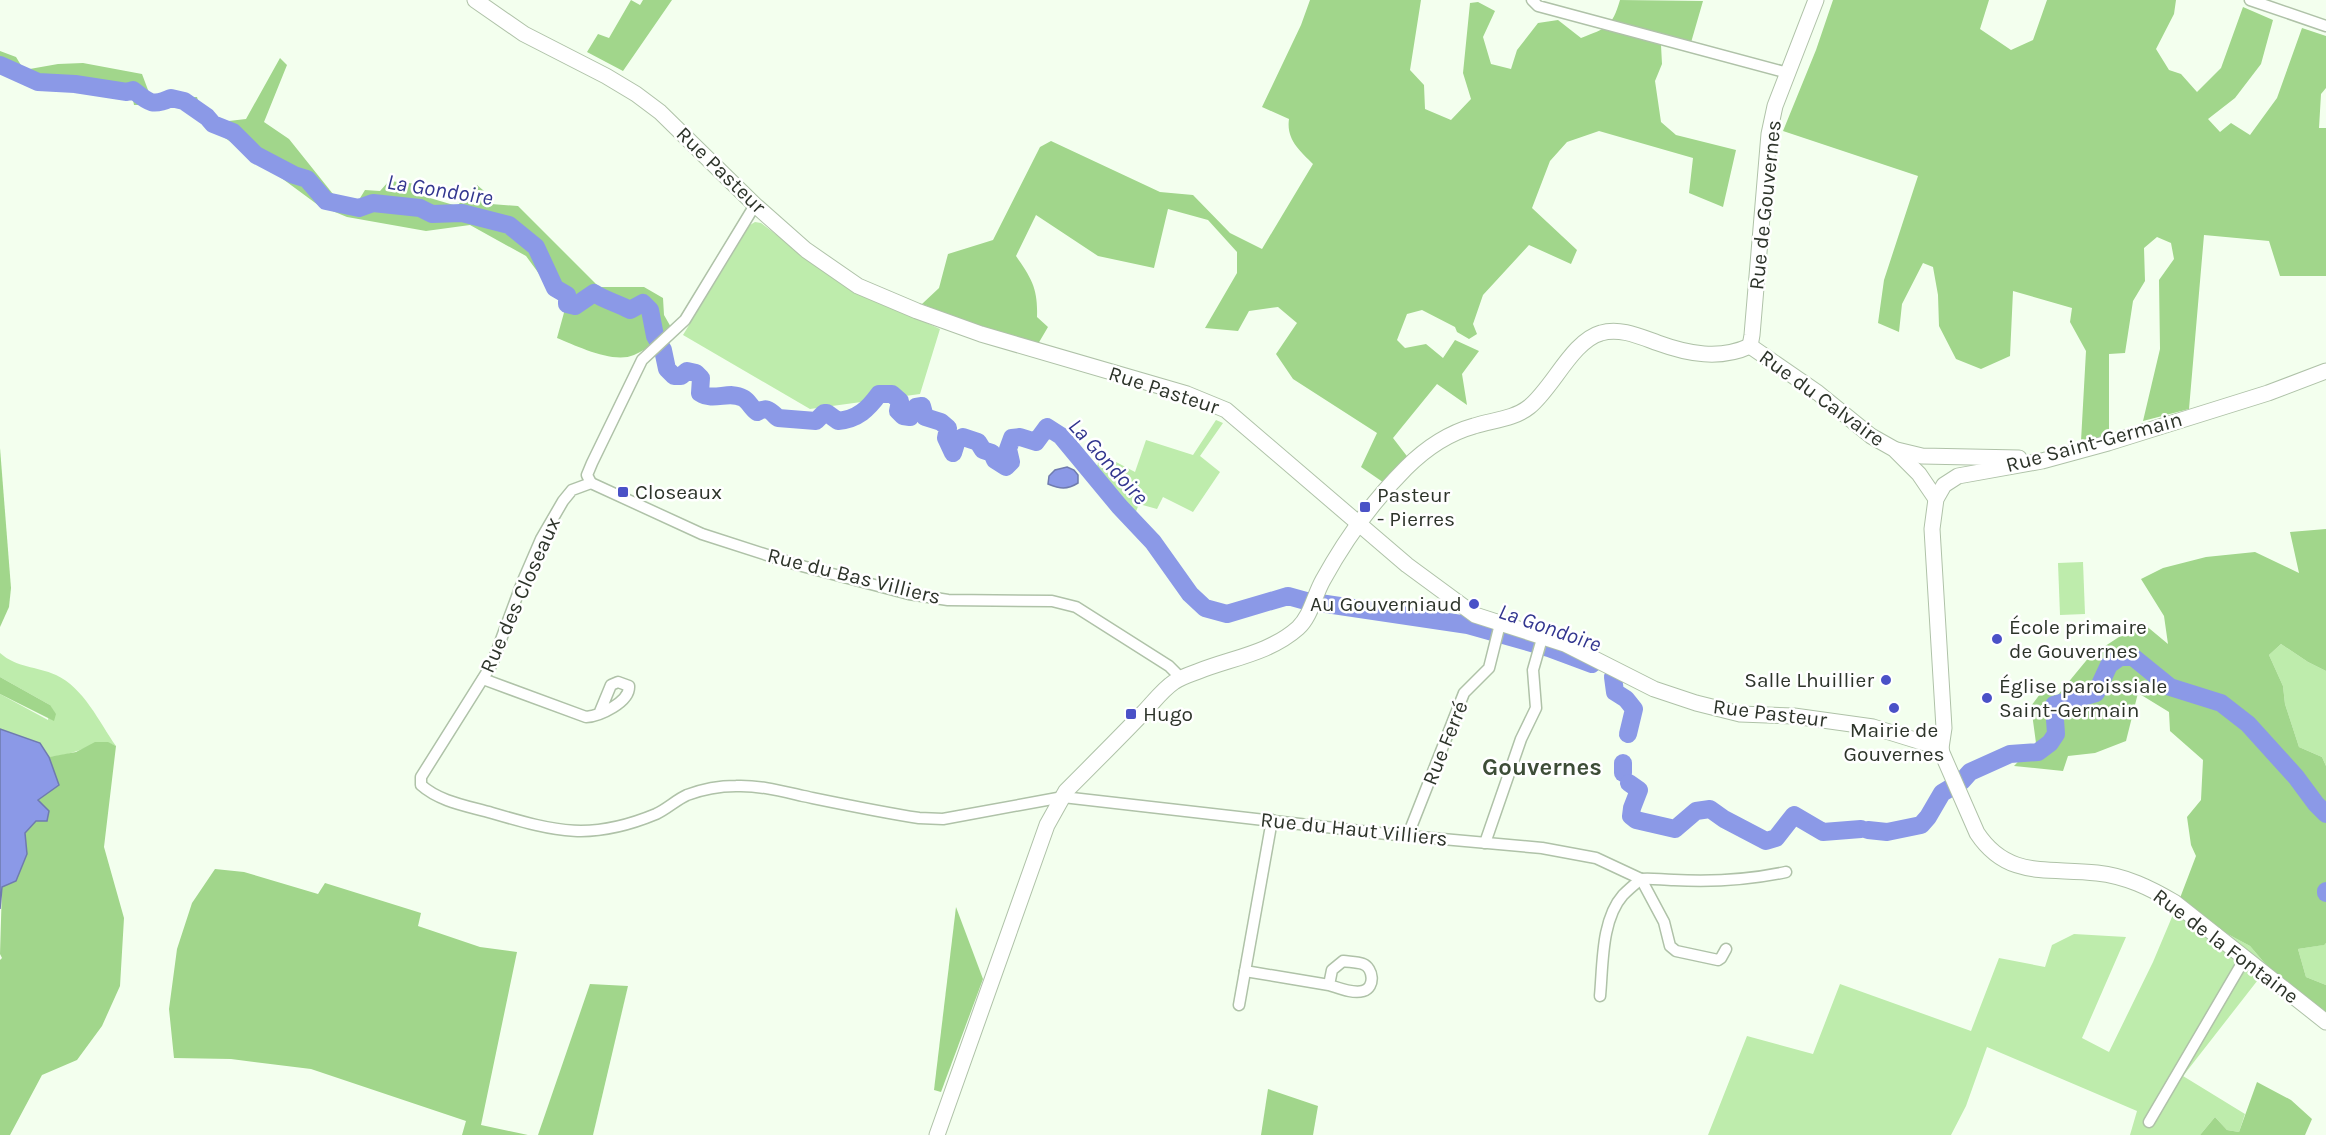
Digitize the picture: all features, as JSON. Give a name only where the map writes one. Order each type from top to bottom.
[{"type":"street","name":"Rue Pasteur","points":[[475,0],[524,34],[636,94],[685,134],[755,205],[806,250],[858,286],[886,299],[981,334],[1187,394],[1218,406],[1236,417],[1407,565],[1498,631],[1583,651],[1654,689],[1696,703],[1740,714],[1794,716],[1872,727],[1941,748]]},
{"type":"street","points":[[1532,0],[1538,6],[1788,72]]},
{"type":"street","name":"Rue de Gouvernes","points":[[1750,346],[1769,134],[1775,106],[1816,0]]},
{"type":"street","points":[[2250,0],[2286,5],[2326,26]]},
{"type":"street","points":[[591,483],[587,475],[642,360],[685,320],[755,205]]},
{"type":"street","points":[[937,1135],[1047,825],[1063,797],[1173,682],[1281,641],[1300,626],[1323,580],[1359,524],[1382,492],[1407,466],[1431,447],[1473,426],[1517,415],[1528,408],[1539,398],[1583,343],[1600,333],[1619,332],[1640,336],[1658,344],[1700,355],[1723,355],[1750,346]]},
{"type":"street","name":"Rue du Calvaire","points":[[1750,346],[1771,358],[1871,436],[1894,450],[1919,474],[1936,500]]},
{"type":"street","name":"Rue Saint-Germain","points":[[1936,500],[1944,485],[1958,476],[2042,460],[2108,443],[2268,393],[2326,371]]},
{"type":"street","name":"Rue du Calvaire","points":[[1894,450],[1922,456],[2017,458],[2033,461]]},
{"type":"street","name":"Rue du Bas Villiers","points":[[591,483],[702,534],[798,565],[909,594],[948,600],[1052,601],[1076,607],[1169,666],[1181,678]]},
{"type":"street","name":"Rue des Closeaux","points":[[421,785],[424,770],[492,664],[541,539],[572,490],[591,483]]},
{"type":"street","points":[[1936,500],[1932,528],[1944,728],[1941,748]]},
{"type":"street","name":"Rue Ferré","points":[[1407,835],[1464,693],[1489,670],[1498,631]]},
{"type":"street","points":[[1485,843],[1521,739],[1536,708],[1533,670],[1541,642]]},
{"type":"street","points":[[483,679],[579,716],[592,717],[599,714]]},
{"type":"street","name":"Rue de la Fontaine","points":[[1941,748],[1977,832],[1983,843],[2000,857],[2034,870],[2097,873],[2134,882],[2154,890],[2174,902],[2326,1022]]},
{"type":"street","name":"Rue du Haut Villiers","points":[[421,785],[429,792],[449,800],[538,827],[573,832],[599,830],[631,823],[658,813],[686,796],[712,787],[767,789],[909,817],[943,819],[1063,797],[1542,848],[1596,858],[1641,879]]},
{"type":"street","points":[[1239,1005],[1272,820]]},
{"type":"street","points":[[1600,996],[1606,935],[1611,917],[1622,896],[1641,879],[1656,877],[1672,880],[1754,879],[1786,872]]},
{"type":"street","points":[[1641,879],[1665,922],[1670,946],[1676,951],[1718,960],[1726,949]]},
{"type":"street","points":[[2150,1122],[2245,958]]},
{"type":"street","points":[[1245,971],[1329,985]]},
{"type":"green space","points":[[631,0],[640,5],[643,0],[672,0],[623,71],[587,52],[598,34],[609,38]]},
{"type":"green space","points":[[1310,0],[1421,0],[1410,70],[1424,85],[1425,109],[1451,120],[1471,99],[1463,73],[1470,3],[1478,2],[1495,11],[1483,37],[1491,64],[1511,69],[1517,50],[1538,23],[1558,20],[1581,38],[1603,29],[1614,16],[1620,0],[1703,1],[1690,46],[1661,45],[1662,64],[1655,81],[1661,122],[1676,135],[1736,150],[1723,207],[1689,193],[1693,158],[1599,131],[1567,142],[1550,161],[1532,208],[1577,250],[1571,264],[1529,245],[1483,295],[1473,324],[1477,334],[1469,339],[1457,332],[1455,327],[1422,310],[1407,314],[1397,340],[1405,348],[1426,344],[1443,358],[1455,340],[1479,351],[1462,374],[1467,405],[1437,384],[1393,438],[1413,464],[1390,487],[1361,467],[1377,433],[1293,379],[1276,354],[1297,323],[1278,307],[1249,311],[1238,331],[1205,328],[1237,273],[1237,252],[1208,220],[1168,209],[1154,268],[1098,256],[1036,215],[1016,256],[1033,285],[1037,317],[1048,327],[1038,344],[968,323],[922,304],[939,288],[948,254],[993,240],[1040,147],[1051,141],[1160,192],[1193,195],[1230,233],[1262,249],[1313,164],[1292,139],[1289,119],[1262,107],[1301,25]]},
{"type":"green space","points":[[1833,0],[1989,0],[1980,29],[2011,50],[2033,40],[2047,0],[2176,0],[2174,14],[2156,49],[2169,70],[2181,74],[2197,92],[2221,68],[2243,7],[2273,20],[2261,64],[2235,98],[2208,119],[2220,132],[2231,123],[2250,135],[2277,98],[2302,28],[2326,36],[2326,88],[2321,94],[2319,128],[2326,128],[2326,276],[2280,276],[2269,241],[2204,235],[2189,409],[2143,421],[2160,349],[2159,280],[2174,259],[2171,243],[2157,237],[2144,248],[2145,281],[2133,301],[2125,353],[2109,354],[2109,433],[2092,440],[2081,441],[2086,351],[2070,322],[2072,308],[2013,291],[2010,356],[1981,369],[1956,359],[1939,326],[1938,295],[1933,267],[1923,263],[1902,304],[1899,332],[1878,323],[1884,280],[1918,176],[1783,131],[1816,50]]},
{"type":"green space","points":[[0,51],[16,57],[24,70],[58,64],[83,63],[142,74],[151,98],[159,102],[170,97],[197,97],[199,104],[220,122],[246,119],[280,58],[287,65],[264,122],[289,139],[337,199],[357,203],[365,190],[380,191],[389,181],[418,184],[423,196],[457,206],[477,185],[490,196],[491,204],[518,206],[599,287],[644,287],[663,298],[664,315],[672,329],[644,350],[625,357],[595,353],[557,338],[565,309],[526,256],[470,225],[426,231],[347,217],[318,205],[177,105],[134,105],[132,95],[80,82],[41,87],[6,72],[0,72]]},
{"type":"green space","points":[[755,222],[761,223],[841,284],[940,329],[920,394],[810,409],[683,335],[750,225]]},
{"type":"green space","points":[[1216,420],[1223,423],[1200,456],[1220,472],[1193,512],[1163,497],[1157,509],[1139,504],[1133,519],[1095,472],[1101,454],[1135,472],[1146,440],[1193,455]]},
{"type":"green space","points":[[0,448],[11,588],[9,607],[0,627]]},
{"type":"green space","points":[[2326,529],[2326,671],[2281,644],[2269,655],[2283,686],[2285,704],[2299,747],[2322,757],[2326,766],[2326,943],[2298,949],[2306,977],[2326,985],[2326,1014],[2268,967],[2250,946],[2222,931],[2180,898],[2196,856],[2191,845],[2187,817],[2201,800],[2203,760],[2170,731],[2169,712],[2138,693],[2126,741],[2095,753],[2068,756],[2063,771],[2014,766],[2036,743],[2031,706],[2043,690],[2057,696],[2090,656],[2144,624],[2168,644],[2164,616],[2141,579],[2163,568],[2206,557],[2255,552],[2299,573],[2290,532]]},
{"type":"green space","points":[[2083,562],[2085,614],[2060,615],[2058,563]]},
{"type":"green space","points":[[2281,644],[2326,671],[2326,766],[2322,757],[2299,747],[2285,704],[2283,686],[2269,655]]},
{"type":"green space","points":[[0,653],[13,662],[56,675],[75,688],[90,706],[116,746],[99,742],[71,753],[49,757],[40,743],[0,729],[0,694],[48,720],[50,705],[0,677]]},
{"type":"green space","points":[[0,677],[50,705],[56,714],[54,721],[0,694]]},
{"type":"green space","points":[[95,742],[108,742],[116,746],[104,847],[124,918],[120,986],[102,1026],[77,1060],[42,1075],[10,1135],[0,1135],[2,887],[16,880],[27,854],[25,833],[36,821],[38,800],[59,785],[49,757],[76,752]]},
{"type":"green space","points":[[215,869],[244,872],[318,894],[325,883],[421,913],[418,926],[480,947],[517,952],[481,1125],[528,1135],[462,1135],[466,1121],[311,1069],[231,1059],[174,1058],[169,1009],[177,949],[192,903]]},
{"type":"green space","points":[[2180,898],[2222,931],[2250,946],[2268,967],[2183,1076],[2245,1114],[2239,1132],[2227,1130],[2215,1117],[2200,1135],[2130,1135],[2137,1111],[1987,1047],[1966,1106],[1951,1135],[1708,1135],[1747,1036],[1813,1054],[1840,984],[1971,1031],[1999,958],[2045,967],[2052,945],[2074,934],[2126,937],[2082,1038],[2109,1052],[2153,962]]},
{"type":"green space","points":[[956,907],[983,979],[941,1092],[934,1090]]},
{"type":"green space","points":[[2326,943],[2326,985],[2306,977],[2298,949]]},
{"type":"green space","points":[[590,984],[628,986],[593,1135],[538,1135]]},
{"type":"green space","points":[[2257,1082],[2291,1100],[2312,1119],[2305,1135],[2200,1135],[2215,1117],[2227,1130],[2239,1132]]},
{"type":"green space","points":[[1268,1089],[1318,1106],[1313,1135],[1261,1135]]},
{"type":"water","points":[[1067,467],[1078,475],[1078,483],[1063,488],[1048,484],[1049,476],[1055,470]]},
{"type":"water","points":[[0,729],[40,743],[49,757],[59,785],[38,800],[49,811],[47,821],[36,821],[25,833],[27,854],[16,881],[2,887],[0,909]]},
{"type":"waterway","name":"La Gondoire","points":[[0,65],[38,82],[75,84],[127,92],[133,90],[155,103],[171,98],[184,101],[213,124],[233,132],[256,155],[294,175],[307,179],[326,201],[359,208],[373,203],[420,208],[432,214],[462,213],[509,225],[536,247],[555,288],[567,295],[567,304],[575,306],[594,293],[630,310],[643,303],[650,310],[655,336],[663,350],[667,369],[674,376],[681,376],[687,371],[696,373],[701,378],[700,393],[705,395],[738,396],[745,399],[757,412],[766,409],[778,418],[816,421],[827,413],[838,421],[862,412],[879,394],[892,394],[900,401],[898,411],[903,416],[910,417],[916,407],[922,406],[925,417],[941,422],[948,428],[946,438],[953,453],[957,440],[963,437],[978,442],[983,450],[992,453],[995,460],[1006,467],[1011,462],[1008,449],[1012,438],[1020,437],[1036,442],[1047,427],[1061,436],[1119,506],[1153,542],[1190,594],[1205,608],[1227,614],[1288,596],[1306,601],[1468,625],[1549,648],[1592,664]]},
{"type":"waterway","name":"La Gondoire","points":[[1868,830],[1887,832],[1921,825],[1942,793],[1962,781],[1970,772],[2010,754],[2038,752],[2050,743],[2056,734],[2054,705],[2096,693],[2109,665],[2120,657],[2133,657],[2170,687],[2221,703],[2248,724],[2326,814]]},
{"type":"waterway","name":"La Gondoire","points":[[1613,677],[1615,692],[1626,699],[1634,709],[1628,734]]},
{"type":"waterway","name":"La Gondoire","points":[[1623,763],[1623,773]]},
{"type":"waterway","name":"La Gondoire","points":[[1629,783],[1639,790],[1631,816],[1636,820],[1675,829],[1696,811],[1710,809],[1766,841],[1776,838],[1794,815],[1823,832],[1861,829]]},
{"type":"place","name":"Closeaux","points":[[623,492]]},
{"type":"place","name":"Pasteur - Pierres","points":[[1365,507]]},
{"type":"place","name":"Au Gouverniaud","points":[[1474,604]]},
{"type":"place","name":"École primaire de Gouvernes","points":[[1997,639]]},
{"type":"place","name":"Salle Lhuillier","points":[[1886,680]]},
{"type":"place","name":"Église paroissiale Saint-Germain","points":[[1987,698]]},
{"type":"place","name":"Mairie de Gouvernes","points":[[1894,708]]},
{"type":"place","name":"Hugo","points":[[1131,714]]},
{"type":"district","name":"Gouvernes","points":[[1542,767]]}]
